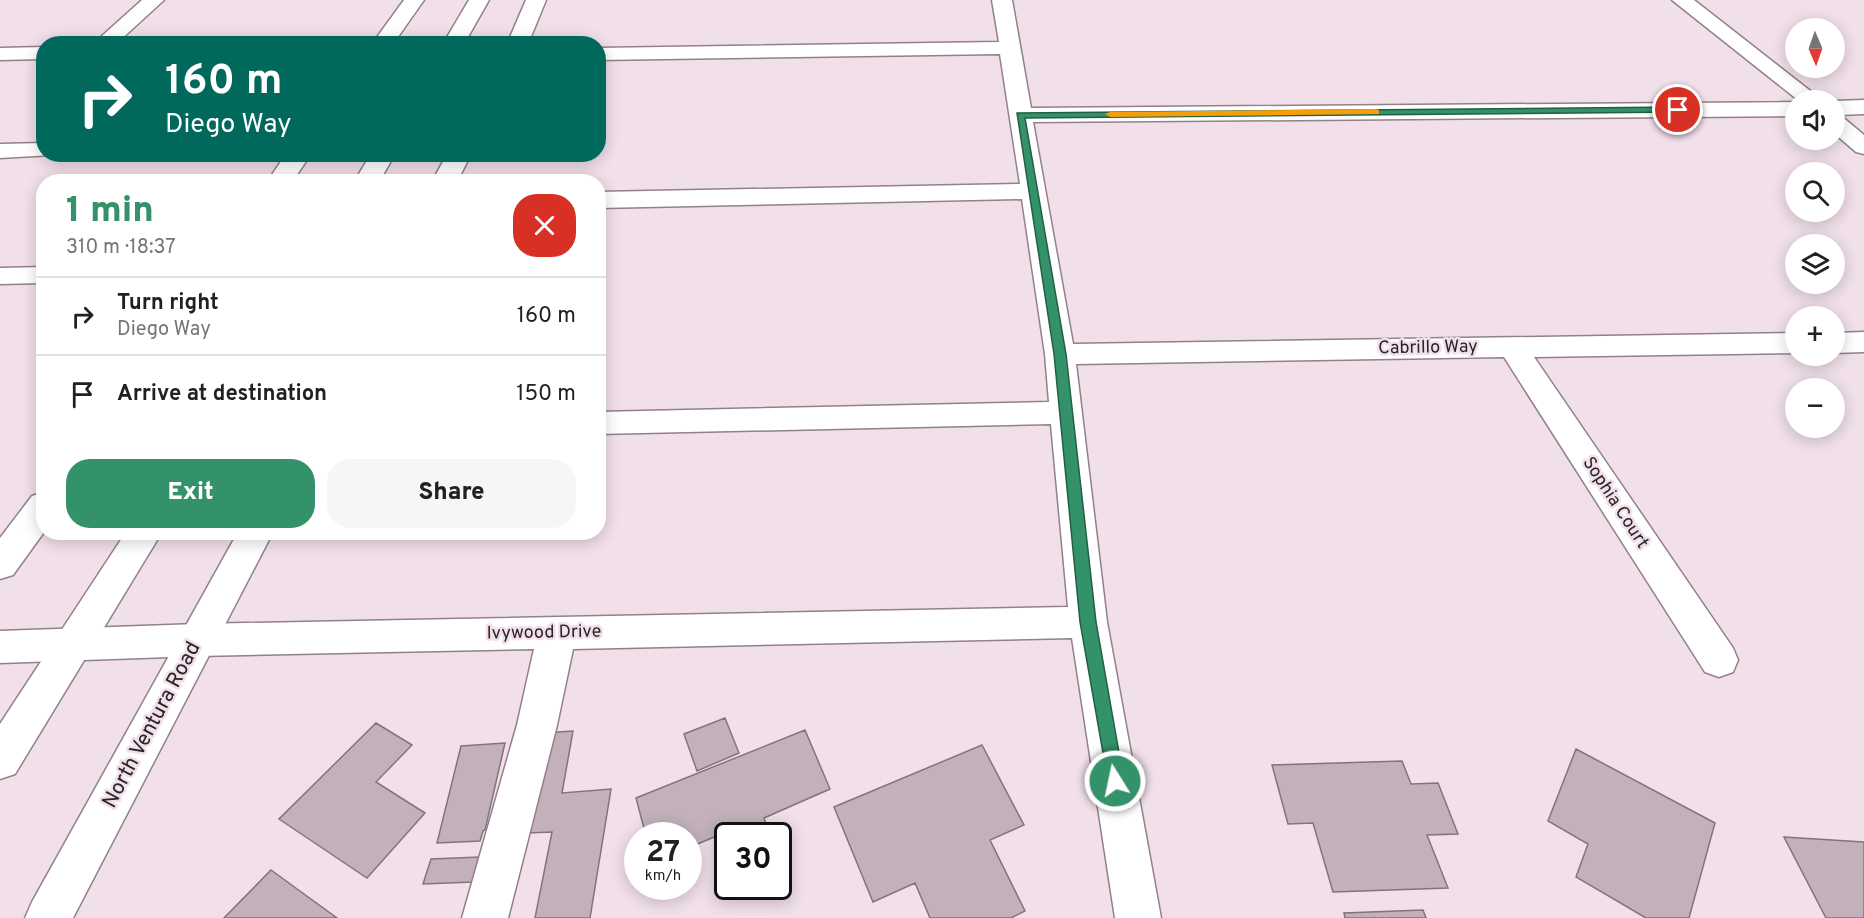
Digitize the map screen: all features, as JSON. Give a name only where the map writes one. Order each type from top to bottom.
[{"type":"street","points":[[112,36],[154,0]]},
{"type":"street","points":[[388,36],[414,0]]},
{"type":"street","points":[[458,36],[479,0]]},
{"type":"street","points":[[520,36],[536,0]]},
{"type":"street","points":[[1002,0],[1060,354],[1088,622],[1138,918]]},
{"type":"street","points":[[1682,0],[1798,90]]},
{"type":"street","points":[[606,54],[1010,48]]},
{"type":"street","points":[[0,54],[36,54]]},
{"type":"street","points":[[1845,108],[1864,107]]},
{"type":"street","points":[[1020,115],[1785,109]]},
{"type":"street","points":[[1845,130],[1864,147]]},
{"type":"street","points":[[0,151],[36,150]]},
{"type":"street","points":[[606,200],[1033,191]]},
{"type":"street","points":[[0,276],[36,275]]},
{"type":"street","points":[[1845,343],[1864,342]]},
{"type":"street","name":"Cabrillo Way","points":[[1060,354],[1785,343]]},
{"type":"street","name":"Sophia Court","points":[[1512,346],[1719,660]]},
{"type":"street","points":[[606,423],[1066,413]]},
{"type":"street","points":[[0,565],[36,516]]},
{"type":"street","points":[[0,760],[140,540]]},
{"type":"street","name":"North Ventura Road","points":[[48,918],[252,540]]},
{"type":"street","name":"Ivywood Drive","points":[[0,647],[198,640],[1088,622]]},
{"type":"street","points":[[485,918],[537,725],[557,633]]},
{"type":"building","points":[[725,718],[739,753],[697,771],[684,734]]},
{"type":"building","points":[[376,723],[412,745],[376,782],[425,813],[367,878],[279,819]]},
{"type":"building","points":[[805,730],[830,789],[764,818],[766,822],[714,822],[714,837],[702,842],[702,822],[642,822],[636,798]]},
{"type":"building","points":[[573,731],[562,793],[611,789],[590,918],[535,918],[552,832],[503,834],[526,734]]},
{"type":"building","points":[[505,743],[485,830],[480,841],[437,843],[461,746]]},
{"type":"building","points":[[982,745],[1024,825],[990,840],[1025,911],[1011,918],[930,918],[915,883],[873,902],[834,807]]},
{"type":"building","points":[[1576,749],[1715,823],[1689,918],[1646,918],[1576,877],[1588,844],[1548,821]]},
{"type":"building","points":[[1402,761],[1411,784],[1438,783],[1458,834],[1427,835],[1448,888],[1333,892],[1313,823],[1288,824],[1272,765]]},
{"type":"building","points":[[1784,837],[1864,842],[1864,918],[1826,918]]},
{"type":"building","points":[[480,857],[473,882],[423,884],[431,859]]},
{"type":"building","points":[[271,870],[337,918],[224,918]]},
{"type":"building","points":[[1423,910],[1426,918],[1345,918],[1344,913]]},
{"type":"slow traffic","points":[[1110,114],[1376,112]]},
{"type":"route","points":[[1115,781],[1088,622],[1060,354],[1020,115],[1678,110]]}]
